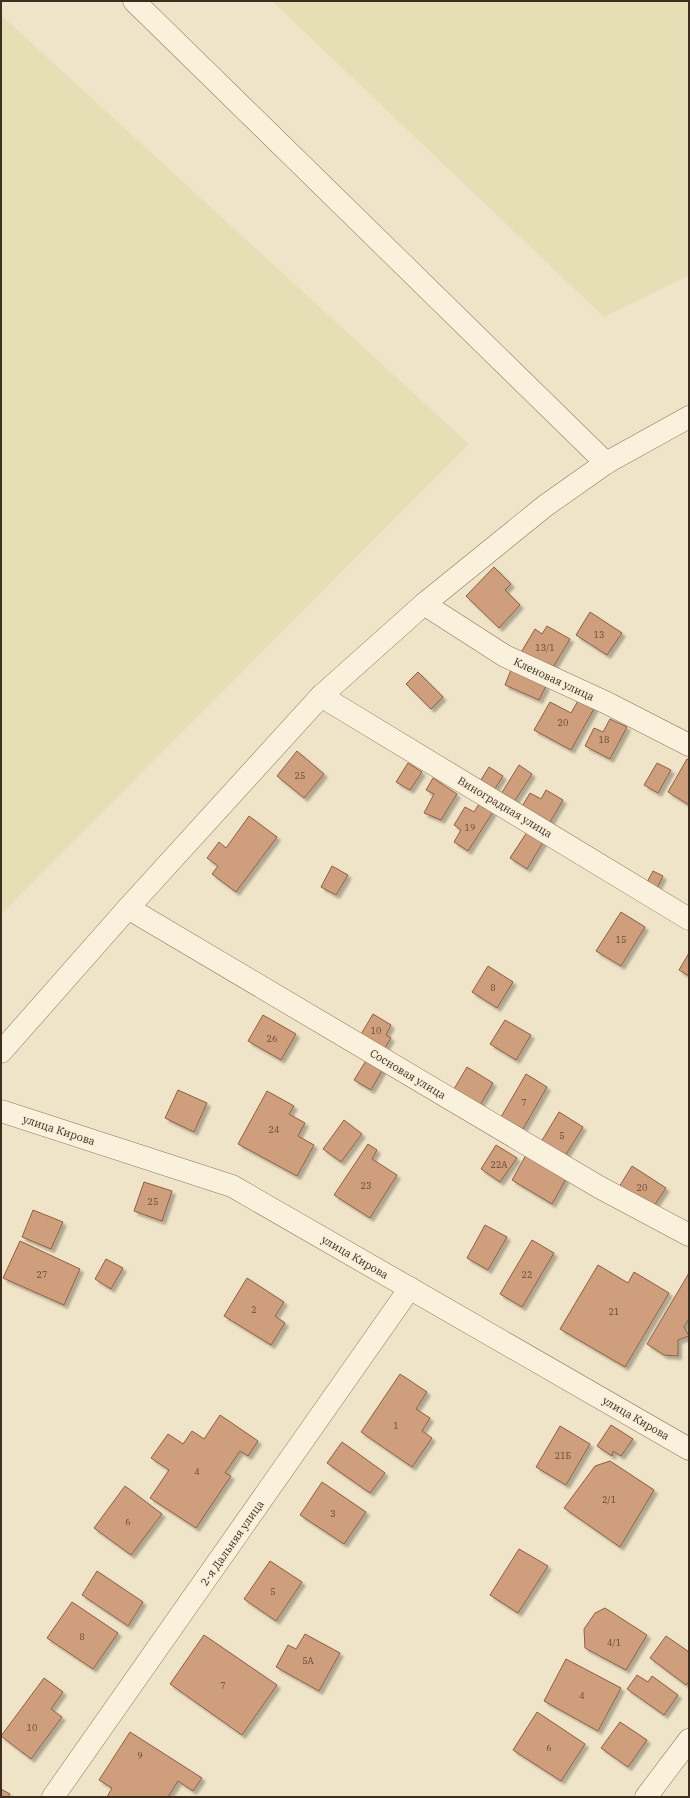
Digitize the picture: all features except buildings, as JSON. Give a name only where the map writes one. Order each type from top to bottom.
[{"type":"street","points":[[134,1],[606,463]]},
{"type":"street","points":[[1,1052],[128,908],[321,696],[424,604],[544,506],[606,463],[684,425]]},
{"type":"street","name":"Кленовая улица","points":[[424,604],[505,656],[606,703],[689,745]]},
{"type":"street","name":"Виноградная улица","points":[[321,696],[689,919]]},
{"type":"street","name":"Сосновая улица","points":[[128,908],[599,1187],[689,1235]]},
{"type":"street","name":"улица Кирова","points":[[1,1111],[232,1186],[689,1449]]},
{"type":"street","name":"2-я Дальняя улица","points":[[53,1797],[410,1288]]},
{"type":"street","points":[[646,1797],[689,1740]]},
{"type":"shaded area","points":[[272,1],[689,1],[689,275],[604,317]]},
{"type":"shaded area","points":[[1,15],[469,444],[1,914]]}]
